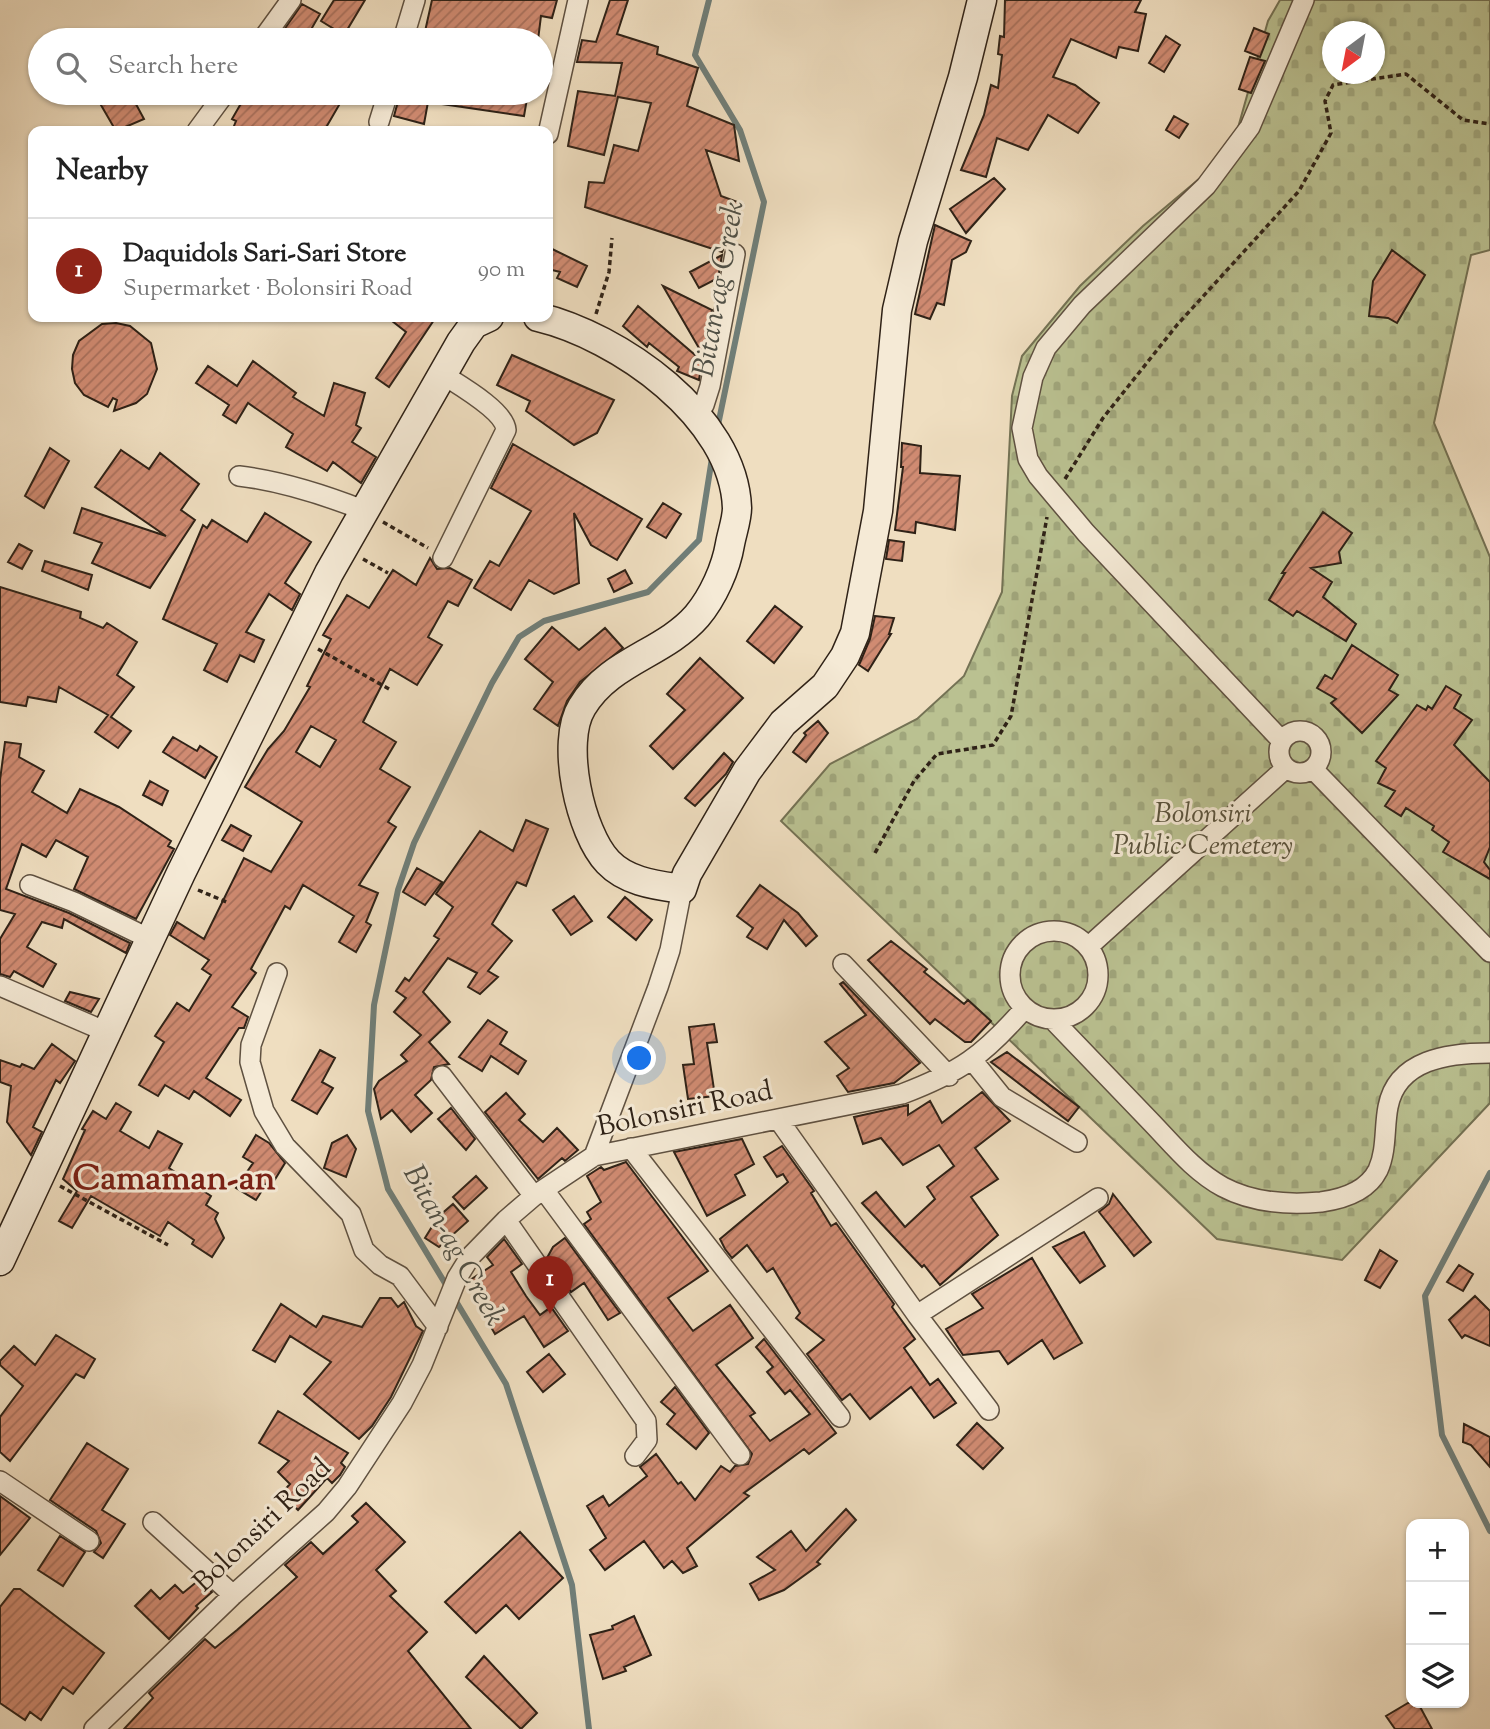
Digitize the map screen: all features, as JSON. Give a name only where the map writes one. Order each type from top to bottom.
[{"type":"main road","points":[[553,322],[589,333],[646,368],[707,431],[737,508],[727,559],[699,614],[684,629],[658,647],[619,667],[596,688],[580,709],[574,734],[579,803],[607,862],[643,883],[682,889],[687,874],[747,771],[783,723],[825,686],[845,656],[855,633],[878,511],[897,310],[913,241],[963,77],[982,0]]},
{"type":"main road","points":[[0,1261],[109,1033],[177,880],[343,548],[442,374],[474,324],[478,322]]},
{"type":"street","points":[[271,28],[291,0]]},
{"type":"street","points":[[407,28],[415,0]]},
{"type":"street","points":[[550,126],[578,0]]},
{"type":"street","points":[[1282,741],[1086,533],[1028,459],[1023,443],[1026,402],[1033,377],[1046,348],[1082,305],[1206,186],[1250,127],[1304,0]]},
{"type":"street","points":[[201,126],[216,105]]},
{"type":"street","points":[[379,122],[384,105]]},
{"type":"street","points":[[707,431],[704,405],[735,254]]},
{"type":"street","points":[[442,374],[494,410],[506,424],[506,430],[443,558]]},
{"type":"street","points":[[239,476],[268,479],[316,492],[363,510]]},
{"type":"street","points":[[1293,732],[1314,736],[1321,756],[1313,769],[1299,773],[1286,768],[1279,755],[1282,741],[1293,732]]},
{"type":"street","points":[[1088,947],[1286,768]]},
{"type":"street","points":[[1313,769],[1490,952]]},
{"type":"street","points":[[30,886],[74,902],[150,939]]},
{"type":"street","points":[[594,1156],[658,987],[670,950],[682,889]]},
{"type":"street","points":[[1053,1020],[1077,1013],[1094,995],[1098,970],[1088,947],[1067,933],[1055,931],[1030,937],[1021,945],[1010,968],[1013,993],[1024,1009],[1053,1020],[1190,1163],[1222,1187],[1255,1200],[1298,1204],[1340,1199],[1365,1187],[1378,1170],[1388,1105],[1397,1083],[1412,1068],[1437,1058],[1490,1053]]},
{"type":"street","points":[[843,964],[949,1076]]},
{"type":"street","points":[[277,973],[251,1045],[250,1062],[264,1111],[285,1146],[351,1214],[364,1250],[380,1265],[400,1276],[441,1320]]},
{"type":"street","points":[[0,986],[109,1033]]},
{"type":"street","name":"Bolonsiri Road","points":[[94,1729],[233,1595],[326,1512],[347,1487],[402,1403],[441,1320],[457,1278],[470,1257],[506,1220],[539,1193],[594,1156],[871,1103],[949,1076],[973,1061],[1024,1009]]},
{"type":"street","points":[[973,1061],[1002,1097],[1077,1142]]},
{"type":"street","points":[[442,1076],[539,1193],[740,1455]]},
{"type":"street","points":[[778,1119],[917,1315],[989,1410]]},
{"type":"street","points":[[631,1148],[839,1418]]},
{"type":"street","points":[[917,1315],[1098,1198]]},
{"type":"street","points":[[506,1220],[646,1422],[647,1440],[635,1457]]},
{"type":"street","points":[[0,1481],[89,1541]]},
{"type":"street","points":[[153,1522],[233,1595]]},
{"type":"path","points":[[875,853],[914,781],[937,754],[993,745],[1011,716],[1042,532],[1055,495],[1103,418],[1177,325],[1299,191],[1331,133],[1325,101],[1333,85],[1406,74],[1463,120],[1490,124]]},
{"type":"path","points":[[589,333],[609,272],[612,238]]},
{"type":"path","points":[[363,510],[443,558]]},
{"type":"path","points":[[343,548],[388,573]]},
{"type":"path","points":[[298,638],[388,688]]},
{"type":"path","points":[[177,880],[229,903]]},
{"type":"path","points":[[40,1176],[168,1245]]},
{"type":"green space","name":"Bolonsiri Public Cemetery","points":[[1280,0],[1490,0],[1490,250],[1471,255],[1434,423],[1490,557],[1490,1103],[1342,1260],[1217,1239],[781,821],[830,764],[917,719],[964,676],[1002,592],[1012,396],[1022,356],[1080,286],[1143,226],[1205,174],[1234,142],[1268,21]]},
{"type":"building","points":[[334,0],[365,0],[348,28],[332,28],[321,21]]},
{"type":"building","points":[[432,0],[557,0],[552,18],[541,16],[540,28],[426,28]]},
{"type":"building","points":[[610,0],[628,0],[617,34],[658,47],[657,54],[698,68],[687,106],[734,125],[739,161],[706,150],[721,196],[743,204],[722,252],[585,207],[589,182],[604,183],[614,145],[638,151],[651,103],[618,97],[604,155],[568,146],[578,91],[615,96],[622,63],[577,62],[582,40],[596,42]]},
{"type":"building","points":[[1005,0],[1141,0],[1135,12],[1146,14],[1138,51],[1119,47],[1116,58],[1071,39],[1053,77],[1075,85],[1099,103],[1078,133],[1048,115],[1028,150],[997,138],[986,177],[961,170],[984,115],[991,85],[998,88],[1002,55],[998,54],[1000,36],[1004,37]]},
{"type":"building","points":[[302,4],[320,14],[312,28],[285,28]]},
{"type":"building","points":[[1254,28],[1269,34],[1260,57],[1245,51]]},
{"type":"building","points":[[1166,36],[1180,45],[1164,72],[1149,63]]},
{"type":"building","points":[[1250,57],[1265,61],[1251,93],[1239,89]]},
{"type":"building","points":[[101,105],[136,105],[144,119],[128,126],[113,126]]},
{"type":"building","points":[[240,105],[339,105],[327,126],[234,126],[236,121],[232,119]]},
{"type":"building","points":[[397,105],[427,105],[424,124],[394,116]]},
{"type":"building","points":[[449,105],[526,105],[524,116]]},
{"type":"building","points":[[1174,116],[1188,124],[1179,138],[1166,130]]},
{"type":"building","points":[[994,178],[1005,189],[966,233],[950,209]]},
{"type":"building","points":[[935,225],[971,241],[966,252],[952,260],[944,305],[937,303],[930,319],[915,314]]},
{"type":"building","points":[[553,249],[587,266],[577,287],[557,278],[560,272],[553,270]]},
{"type":"building","points":[[1392,250],[1425,275],[1397,323],[1388,318],[1369,316],[1373,281]]},
{"type":"building","points":[[722,255],[718,278],[699,288],[690,272]]},
{"type":"building","points":[[663,286],[712,310],[703,355]]},
{"type":"building","points":[[638,306],[702,361],[699,380],[677,371],[679,367],[649,343],[647,347],[623,326]]},
{"type":"building","points":[[393,322],[433,322],[389,387],[376,378],[406,332]]},
{"type":"building","points":[[102,324],[130,326],[151,343],[157,369],[147,394],[136,403],[114,411],[117,400],[113,398],[108,407],[84,395],[75,383],[72,369],[73,355],[79,341]]},
{"type":"building","points":[[512,355],[614,400],[597,433],[574,445],[526,411],[530,401],[497,385]]},
{"type":"building","points":[[253,361],[296,393],[293,397],[324,416],[334,383],[365,393],[356,425],[361,428],[352,442],[376,457],[361,483],[333,462],[327,471],[286,447],[293,434],[248,403],[236,423],[223,415],[229,405],[196,383],[208,366],[237,386]]},
{"type":"building","points":[[902,443],[921,446],[920,473],[960,476],[955,530],[916,522],[915,533],[895,530],[903,467]]},
{"type":"building","points":[[513,444],[642,519],[617,560],[591,545],[574,513],[579,583],[554,594],[529,580],[511,610],[474,588],[490,561],[499,566],[531,511],[491,488]]},
{"type":"building","points":[[50,448],[69,461],[44,508],[25,496]]},
{"type":"building","points":[[121,450],[149,469],[160,453],[199,484],[181,510],[195,520],[150,588],[92,563],[102,543],[74,533],[82,508],[166,536],[95,487]]},
{"type":"building","points":[[663,503],[681,514],[666,538],[647,527]]},
{"type":"building","points":[[1323,512],[1352,533],[1339,552],[1341,563],[1311,568],[1332,582],[1323,597],[1356,624],[1346,641],[1297,611],[1293,616],[1269,600],[1285,573],[1282,573]]},
{"type":"building","points":[[265,513],[311,542],[285,583],[300,594],[292,610],[269,594],[246,632],[264,640],[254,662],[240,655],[227,682],[204,670],[217,644],[163,619],[203,525],[207,528],[212,520],[247,542]]},
{"type":"building","points":[[889,540],[904,542],[902,561],[886,559]]},
{"type":"building","points":[[19,544],[32,551],[22,569],[8,562]]},
{"type":"building","points":[[430,558],[437,569],[450,568],[472,580],[458,606],[448,601],[428,637],[442,645],[417,685],[390,669],[363,722],[396,742],[380,769],[410,787],[388,822],[396,827],[359,885],[378,893],[366,922],[371,925],[356,952],[339,942],[354,916],[303,885],[290,909],[285,906],[251,969],[256,973],[232,1007],[248,1017],[244,1028],[239,1028],[206,1078],[241,1100],[230,1116],[194,1091],[189,1099],[165,1085],[158,1096],[139,1085],[164,1042],[155,1036],[177,1003],[189,1011],[211,975],[202,969],[209,960],[170,935],[177,922],[204,939],[244,858],[271,872],[302,822],[245,787],[268,749],[284,731],[310,687],[307,686],[331,639],[323,635],[347,595],[369,608],[393,570],[416,585]],"holes":[[[311,726],[336,740],[320,767],[296,752]]]},
{"type":"building","points":[[45,561],[92,575],[88,590],[42,571]]},
{"type":"building","points":[[625,570],[632,583],[614,592],[608,579]]},
{"type":"building","points":[[0,587],[81,612],[80,618],[103,628],[107,623],[137,642],[117,675],[134,687],[111,717],[131,731],[118,748],[95,732],[108,715],[59,687],[56,702],[28,697],[26,706],[0,702]]},
{"type":"building","points":[[775,606],[802,627],[774,663],[747,641]]},
{"type":"building","points":[[875,616],[894,618],[891,634],[868,671],[859,665],[870,639]]},
{"type":"building","points":[[552,627],[579,650],[605,628],[623,648],[580,682],[567,701],[558,726],[534,709],[553,682],[525,659]]},
{"type":"building","points":[[1352,645],[1398,675],[1389,690],[1398,695],[1362,733],[1331,703],[1336,699],[1317,688],[1325,675],[1332,679]]},
{"type":"building","points":[[700,658],[743,698],[673,769],[650,746],[685,710],[667,694]]},
{"type":"building","points":[[1446,686],[1461,695],[1454,708],[1472,720],[1454,745],[1490,782],[1490,847],[1484,862],[1490,870],[1490,879],[1443,852],[1449,842],[1432,830],[1434,826],[1406,808],[1401,816],[1385,806],[1395,791],[1378,783],[1386,768],[1376,761],[1417,705],[1426,710],[1428,706],[1432,709]]},
{"type":"building","points":[[818,721],[828,733],[806,762],[793,752],[806,735],[804,733]]},
{"type":"building","points":[[173,737],[197,751],[200,746],[217,757],[205,778],[163,752]]},
{"type":"building","points":[[5,742],[21,744],[19,757],[44,771],[32,792],[67,813],[80,789],[119,807],[171,841],[168,846],[174,849],[136,919],[74,889],[88,857],[56,840],[46,857],[22,844],[6,889],[69,913],[130,943],[126,953],[64,919],[62,928],[42,922],[27,947],[56,964],[43,987],[14,971],[10,977],[0,974],[0,939],[15,914],[0,910],[0,780]]},
{"type":"building","points":[[724,753],[733,762],[726,774],[695,806],[685,798]]},
{"type":"building","points":[[150,781],[168,791],[162,805],[143,795]]},
{"type":"building","points":[[526,820],[548,829],[526,886],[517,882],[492,924],[512,941],[488,971],[498,977],[480,994],[468,987],[477,973],[448,958],[423,992],[450,1022],[429,1042],[449,1064],[434,1067],[431,1080],[415,1095],[432,1113],[411,1132],[392,1110],[381,1119],[374,1089],[379,1081],[407,1061],[401,1055],[421,1035],[394,1012],[406,998],[396,991],[405,978],[409,981],[439,939],[434,936],[453,907],[436,894],[480,831],[513,851]]},
{"type":"building","points":[[231,825],[251,836],[243,851],[222,840]]},
{"type":"building","points":[[417,868],[442,882],[425,905],[403,892]]},
{"type":"building","points":[[760,885],[798,913],[817,936],[806,946],[784,920],[767,949],[747,937],[753,928],[737,916]]},
{"type":"building","points":[[574,896],[592,921],[571,935],[553,910]]},
{"type":"building","points":[[625,897],[652,920],[636,940],[608,917]]},
{"type":"building","points":[[891,941],[927,969],[924,972],[964,1004],[968,1000],[991,1021],[971,1042],[965,1042],[935,1019],[930,1024],[868,960]]},
{"type":"building","points":[[843,982],[920,1063],[894,1083],[848,1092],[837,1076],[849,1068],[825,1042],[866,1015],[840,984]]},
{"type":"building","points":[[70,992],[99,999],[91,1012],[65,1001]]},
{"type":"building","points":[[488,1020],[507,1032],[500,1044],[526,1061],[518,1074],[491,1056],[482,1071],[459,1057]]},
{"type":"building","points":[[714,1024],[717,1042],[707,1043],[715,1096],[688,1099],[683,1065],[694,1064],[689,1027]]},
{"type":"building","points":[[52,1044],[75,1061],[60,1083],[56,1080],[33,1127],[42,1132],[31,1155],[7,1122],[11,1086],[0,1082],[0,1060],[34,1069]]},
{"type":"building","points":[[320,1050],[335,1058],[322,1082],[333,1088],[317,1114],[292,1100]]},
{"type":"building","points":[[1007,1052],[1079,1107],[1068,1121],[991,1062]]},
{"type":"building","points":[[982,1092],[1010,1121],[975,1148],[998,1179],[971,1197],[998,1235],[940,1285],[924,1265],[922,1267],[862,1203],[876,1192],[905,1227],[935,1199],[927,1187],[954,1166],[939,1145],[903,1165],[881,1138],[863,1144],[854,1117],[908,1105],[908,1115],[930,1101],[942,1123]]},
{"type":"building","points":[[506,1093],[525,1114],[519,1120],[543,1142],[557,1128],[578,1150],[565,1161],[562,1158],[538,1179],[485,1112]]},
{"type":"building","points":[[116,1103],[131,1112],[120,1131],[149,1148],[158,1131],[182,1144],[169,1168],[211,1196],[206,1205],[218,1213],[215,1219],[224,1238],[212,1257],[192,1244],[194,1240],[168,1222],[160,1236],[91,1196],[72,1228],[59,1221],[77,1191],[63,1179],[85,1130],[82,1129],[93,1111],[106,1119]]},
{"type":"building","points":[[451,1108],[475,1139],[466,1150],[438,1119]]},
{"type":"building","points":[[256,1135],[269,1143],[285,1163],[274,1181],[270,1178],[256,1200],[236,1188],[253,1163],[243,1157]]},
{"type":"building","points":[[347,1135],[356,1149],[346,1177],[324,1168],[332,1143]]},
{"type":"building","points":[[742,1139],[754,1164],[735,1175],[745,1195],[707,1216],[674,1152]]},
{"type":"building","points":[[782,1146],[814,1191],[811,1193],[831,1226],[836,1223],[894,1304],[892,1307],[915,1339],[904,1348],[930,1385],[938,1379],[956,1403],[934,1418],[911,1387],[870,1419],[850,1394],[842,1400],[807,1354],[824,1340],[796,1318],[800,1313],[773,1268],[767,1272],[747,1245],[732,1258],[725,1249],[720,1239],[788,1182],[783,1174],[777,1177],[764,1157]]},
{"type":"building","points":[[626,1162],[708,1271],[668,1298],[693,1331],[730,1305],[753,1338],[716,1365],[755,1413],[750,1416],[770,1441],[810,1414],[790,1390],[785,1394],[767,1372],[773,1367],[756,1347],[764,1339],[836,1433],[809,1454],[804,1449],[744,1493],[749,1496],[687,1548],[697,1566],[683,1573],[672,1561],[664,1568],[644,1541],[605,1570],[590,1550],[606,1538],[587,1506],[603,1496],[609,1506],[647,1476],[640,1467],[656,1454],[678,1484],[681,1482],[695,1500],[721,1466],[730,1472],[735,1466],[748,1464],[752,1454],[584,1224],[591,1219],[587,1212],[601,1202],[587,1176],[601,1167],[604,1170]]},
{"type":"building","points":[[476,1176],[487,1188],[464,1209],[453,1197]]},
{"type":"building","points":[[1113,1194],[1151,1242],[1134,1256],[1099,1212],[1109,1204]]},
{"type":"building","points":[[453,1204],[468,1221],[439,1247],[425,1238],[438,1217]]},
{"type":"building","points":[[1084,1232],[1105,1266],[1080,1283],[1053,1247]]},
{"type":"building","points":[[565,1238],[620,1313],[608,1320],[584,1283],[571,1292],[547,1258],[553,1247]]},
{"type":"building","points":[[504,1239],[522,1264],[511,1272],[526,1296],[540,1315],[551,1307],[568,1331],[544,1347],[524,1316],[495,1334],[487,1320],[491,1318],[470,1280],[493,1265],[487,1257]]},
{"type":"building","points":[[1380,1250],[1397,1261],[1380,1288],[1365,1280]]},
{"type":"building","points":[[1032,1258],[1082,1343],[1054,1359],[1042,1340],[1008,1364],[999,1351],[963,1355],[946,1329],[983,1308],[972,1294]]},
{"type":"building","points":[[1459,1265],[1473,1274],[1463,1291],[1447,1282]]},
{"type":"building","points":[[1475,1296],[1490,1311],[1490,1346],[1465,1335],[1462,1338],[1449,1320]]},
{"type":"building","points":[[380,1298],[391,1298],[398,1307],[404,1302],[416,1326],[423,1331],[391,1397],[372,1426],[359,1439],[304,1394],[331,1362],[290,1336],[275,1362],[253,1350],[281,1304],[316,1327],[323,1316],[362,1327]]},
{"type":"building","points":[[56,1335],[95,1359],[84,1378],[76,1374],[10,1461],[0,1452],[0,1417],[23,1386],[0,1365],[0,1361],[14,1346],[35,1365]]},
{"type":"building","points":[[549,1354],[565,1374],[543,1392],[527,1372]]},
{"type":"building","points":[[675,1387],[709,1433],[696,1449],[667,1424],[675,1414],[661,1402]]},
{"type":"building","points":[[278,1411],[348,1453],[341,1463],[345,1467],[340,1475],[332,1483],[327,1478],[298,1510],[281,1494],[290,1484],[278,1472],[289,1461],[259,1443]]},
{"type":"building","points":[[977,1423],[1003,1448],[983,1469],[957,1445]]},
{"type":"building","points":[[1464,1424],[1490,1437],[1490,1467],[1471,1445],[1463,1442]]},
{"type":"building","points":[[87,1443],[128,1469],[102,1510],[125,1524],[103,1558],[94,1552],[101,1543],[96,1531],[50,1500]]},
{"type":"building","points":[[0,1496],[30,1518],[0,1555]]},
{"type":"building","points":[[366,1503],[405,1542],[376,1570],[396,1591],[390,1596],[427,1632],[408,1651],[471,1729],[124,1729],[153,1698],[149,1693],[205,1639],[215,1648],[237,1630],[297,1577],[285,1565],[311,1542],[323,1554],[358,1522],[352,1516]]},
{"type":"building","points":[[846,1509],[856,1520],[817,1562],[820,1564],[784,1590],[759,1600],[750,1584],[775,1570],[757,1557],[791,1531],[806,1551]]},
{"type":"building","points":[[520,1532],[563,1578],[519,1619],[506,1605],[476,1633],[445,1602]]},
{"type":"building","points":[[60,1536],[85,1552],[63,1586],[38,1570]]},
{"type":"building","points":[[199,1580],[212,1592],[196,1606],[198,1608],[169,1639],[135,1606],[151,1590],[160,1599],[175,1585],[183,1593]]},
{"type":"building","points":[[14,1589],[20,1589],[104,1653],[73,1694],[63,1687],[41,1720],[30,1712],[25,1720],[0,1703],[0,1607]]},
{"type":"building","points":[[634,1616],[651,1655],[624,1667],[626,1671],[603,1679],[590,1635],[613,1629],[612,1626]]},
{"type":"building","points":[[484,1656],[537,1713],[521,1729],[466,1677]]},
{"type":"building","points":[[1406,1704],[1406,1708],[1421,1708],[1432,1729],[1395,1729],[1386,1716]]},
{"type":"waterway","name":"Bitan-ag Creek","points":[[709,0],[695,55],[740,130],[764,202],[717,430]]},
{"type":"waterway","name":"Bitan-ag Creek","points":[[589,1729],[572,1585],[506,1384],[388,1189],[368,1111],[374,1005],[398,890],[414,843],[492,683],[519,637],[544,621],[648,592],[699,540],[712,458]]},
{"type":"waterway","points":[[1490,1173],[1425,1296],[1442,1435],[1490,1531]]},
{"type":"place","name":"Daquidols Sari-Sari Store","points":[[550,1314]]},
{"type":"district","name":"Camaman-an","points":[[174,1180]]}]
